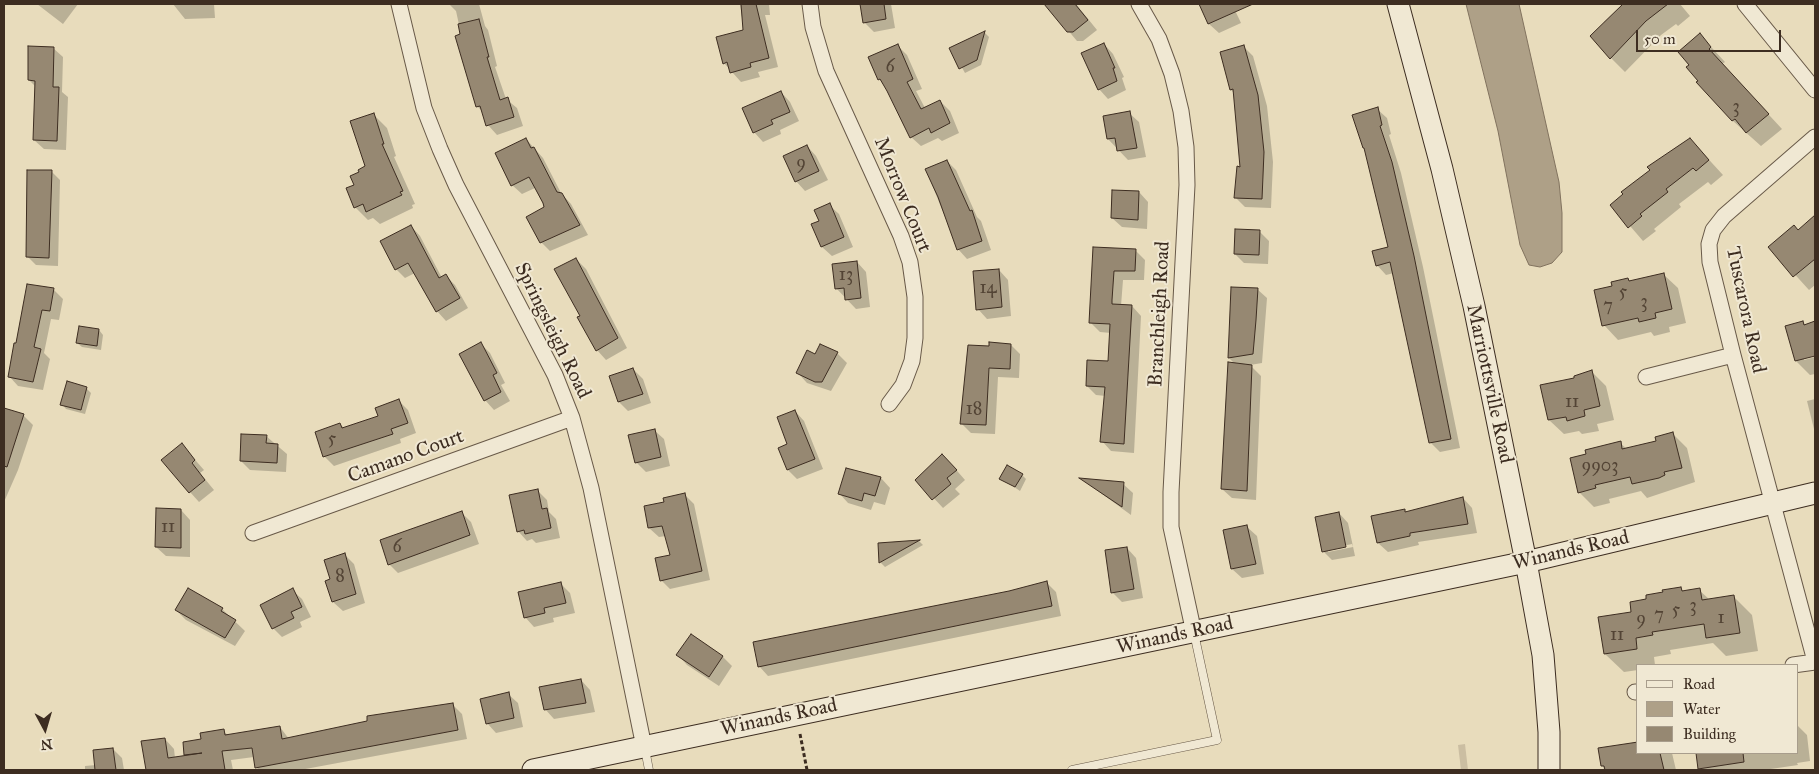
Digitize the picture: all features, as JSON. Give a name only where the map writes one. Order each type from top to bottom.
[{"type":"street","name":"Springsleigh Road","points":[[399,4],[424,108],[440,149],[456,185],[555,375],[572,418],[591,488],[644,747]]},
{"type":"street","name":"Morrow Court","points":[[810,4],[826,71],[901,236],[910,262],[915,297],[916,338],[912,362],[903,385],[889,404]]},
{"type":"street","name":"Branchleigh Road","points":[[1139,4],[1159,39],[1172,74],[1181,111],[1186,147],[1187,185],[1171,509],[1172,527],[1194,633]]},
{"type":"street","name":"Marriottsville Road","points":[[1398,4],[1442,169],[1469,288],[1526,562],[1543,655],[1549,732],[1549,770]]},
{"type":"street","points":[[1745,4],[1815,90]]},
{"type":"street","name":"Tuscarora Road","points":[[1815,137],[1724,216],[1713,230],[1709,244],[1710,262],[1733,355],[1815,661]]},
{"type":"street","points":[[1646,377],[1733,355]]},
{"type":"street","name":"Camano Court","points":[[253,533],[572,418]]},
{"type":"street","name":"Winands Road","points":[[533,770],[1526,562],[1815,493]]},
{"type":"street","points":[[1798,664],[1815,661]]},
{"type":"lane","points":[[1072,770],[1106,767],[1217,740],[1194,633]]},
{"type":"lane","points":[[644,747],[649,770]]},
{"type":"path","points":[[796,714],[807,770]]},
{"type":"shaded area","points":[[1465,744],[1468,770],[1461,770],[1458,745]]},
{"type":"water","points":[[1466,4],[1519,4],[1559,182],[1562,213],[1562,252],[1552,263],[1540,267],[1529,265],[1520,245],[1498,131]]},
{"type":"building","points":[[741,4],[756,4],[769,58],[750,63],[751,67],[730,73],[727,62],[723,64],[716,37],[743,30]]},
{"type":"building","points":[[860,4],[884,4],[886,19],[863,23]]},
{"type":"building","points":[[1044,4],[1075,4],[1088,20],[1073,32],[1067,32]]},
{"type":"building","points":[[1199,4],[1253,4],[1208,24]]},
{"type":"building","points":[[1623,4],[1668,4],[1646,21],[1610,59],[1590,36]]},
{"type":"building","points":[[479,19],[489,57],[487,57],[500,100],[508,97],[514,117],[486,126],[480,106],[476,107],[455,36],[460,34],[458,24]]},
{"type":"building","points":[[985,31],[977,60],[959,69],[949,48]]},
{"type":"building","points":[[1700,33],[1711,47],[1709,49],[1769,114],[1746,133],[1735,119],[1732,121],[1696,82],[1698,81],[1686,67],[1689,65],[1678,52]]},
{"type":"building","points":[[1104,43],[1115,68],[1113,68],[1117,81],[1098,90],[1081,53]]},
{"type":"building","points":[[898,44],[913,79],[907,82],[921,109],[940,100],[950,123],[931,133],[929,128],[910,138],[887,91],[880,79],[878,80],[868,57]]},
{"type":"building","points":[[1244,45],[1258,95],[1264,152],[1262,199],[1234,198],[1237,166],[1240,167],[1233,89],[1230,90],[1220,52]]},
{"type":"building","points":[[28,46],[54,47],[53,87],[59,87],[57,141],[33,140],[35,81],[28,80]]},
{"type":"building","points":[[781,91],[790,112],[771,120],[773,124],[753,133],[742,108]]},
{"type":"building","points":[[1378,107],[1382,125],[1380,126],[1392,162],[1414,256],[1451,439],[1429,443],[1390,262],[1376,266],[1372,251],[1388,247],[1364,148],[1352,115]]},
{"type":"building","points":[[1130,111],[1137,148],[1117,151],[1115,138],[1107,139],[1103,116]]},
{"type":"building","points":[[374,113],[384,144],[382,144],[403,191],[400,192],[402,195],[366,212],[363,204],[354,208],[346,188],[354,185],[350,176],[359,172],[358,170],[365,166],[350,121]]},
{"type":"building","points":[[526,138],[531,148],[534,147],[557,192],[562,193],[580,225],[540,243],[526,217],[544,207],[543,203],[529,177],[511,186],[495,153]]},
{"type":"building","points":[[1690,138],[1709,160],[1696,171],[1693,168],[1666,189],[1668,192],[1640,214],[1642,216],[1628,228],[1610,205],[1623,194],[1621,192],[1650,170],[1647,167]]},
{"type":"building","points":[[807,145],[819,171],[795,182],[783,156]]},
{"type":"building","points":[[947,160],[970,211],[972,210],[982,241],[957,250],[938,197],[925,169]]},
{"type":"building","points":[[27,170],[52,170],[49,258],[26,257]]},
{"type":"building","points":[[1112,190],[1139,191],[1138,220],[1111,218]]},
{"type":"building","points":[[830,203],[844,237],[821,247],[811,224],[819,221],[814,210]]},
{"type":"building","points":[[1815,215],[1815,259],[1793,277],[1768,247],[1794,225],[1798,230]]},
{"type":"building","points":[[411,225],[439,278],[446,274],[460,298],[436,312],[408,263],[395,270],[380,241]]},
{"type":"building","points":[[1235,229],[1260,230],[1259,255],[1234,254]]},
{"type":"building","points":[[1093,247],[1136,249],[1135,271],[1114,271],[1112,300],[1112,304],[1132,305],[1124,444],[1100,442],[1105,387],[1086,386],[1087,360],[1108,361],[1110,324],[1089,323]]},
{"type":"building","points":[[576,258],[618,338],[596,351],[577,317],[580,316],[554,269]]},
{"type":"building","points":[[857,261],[861,298],[845,300],[844,288],[835,289],[832,264]]},
{"type":"building","points":[[999,269],[1002,307],[976,310],[973,271]]},
{"type":"building","points":[[1664,273],[1672,309],[1655,313],[1656,318],[1639,322],[1638,318],[1602,326],[1594,290],[1612,286],[1611,282],[1628,278],[1629,281]]},
{"type":"building","points":[[27,284],[54,288],[50,311],[42,310],[34,347],[41,349],[33,382],[8,377]]},
{"type":"building","points":[[1231,287],[1258,288],[1253,354],[1228,358]]},
{"type":"building","points":[[1803,321],[1804,325],[1815,321],[1815,356],[1795,361],[1785,326]]},
{"type":"building","points":[[79,326],[99,329],[97,346],[76,343]]},
{"type":"building","points":[[481,342],[497,373],[493,375],[501,392],[484,401],[459,354]]},
{"type":"building","points":[[989,342],[1011,344],[1010,369],[989,368],[986,425],[960,424],[968,345],[989,346]]},
{"type":"building","points":[[820,344],[838,352],[822,382],[815,382],[796,373],[807,350],[815,354]]},
{"type":"building","points":[[1228,362],[1252,365],[1247,491],[1221,489]]},
{"type":"building","points":[[633,368],[643,394],[618,402],[609,376]]},
{"type":"building","points":[[1592,370],[1600,406],[1584,410],[1585,416],[1567,421],[1566,417],[1548,420],[1540,385],[1574,378],[1574,376]]},
{"type":"building","points":[[67,381],[87,387],[81,410],[60,405]]},
{"type":"building","points":[[399,399],[408,423],[391,429],[393,434],[323,457],[315,432],[340,423],[342,428],[378,416],[375,408]]},
{"type":"building","points":[[4,408],[24,414],[7,467],[4,466]]},
{"type":"building","points":[[795,410],[815,459],[787,470],[778,448],[787,444],[777,417]]},
{"type":"building","points":[[655,429],[661,457],[635,463],[628,435]]},
{"type":"building","points":[[1673,432],[1682,468],[1664,472],[1665,475],[1659,478],[1632,484],[1630,477],[1595,485],[1596,488],[1578,493],[1570,458],[1586,454],[1585,450],[1621,441],[1622,449],[1656,441],[1655,437]]},
{"type":"building","points":[[241,434],[267,435],[266,443],[278,444],[277,463],[240,461]]},
{"type":"building","points":[[182,443],[195,460],[192,463],[205,480],[189,493],[161,460]]},
{"type":"building","points":[[942,454],[957,470],[947,478],[951,484],[932,500],[915,480]]},
{"type":"building","points":[[1007,465],[1023,474],[1015,487],[999,479]]},
{"type":"building","points":[[846,468],[881,477],[875,496],[864,493],[862,501],[838,494]]},
{"type":"building","points":[[1079,478],[1124,482],[1122,507]]},
{"type":"building","points":[[538,489],[542,509],[547,508],[551,528],[525,534],[524,530],[517,532],[509,495]]},
{"type":"building","points":[[685,493],[702,571],[660,581],[655,558],[670,555],[662,526],[648,528],[644,506],[664,502],[663,498]]},
{"type":"building","points":[[1463,497],[1468,524],[1410,533],[1410,536],[1377,543],[1371,516],[1405,509],[1405,512]]},
{"type":"building","points":[[156,508],[181,509],[181,548],[155,547]]},
{"type":"building","points":[[462,511],[470,535],[388,565],[380,540]]},
{"type":"building","points":[[1339,512],[1346,547],[1322,552],[1315,517]]},
{"type":"building","points":[[1247,525],[1256,564],[1231,569],[1223,530]]},
{"type":"building","points":[[920,540],[879,563],[878,543]]},
{"type":"building","points":[[1127,547],[1134,589],[1111,593],[1105,550]]},
{"type":"building","points":[[345,553],[356,594],[332,602],[325,581],[330,579],[324,560]]},
{"type":"building","points":[[1047,581],[1052,606],[758,667],[753,642],[1009,591]]},
{"type":"building","points":[[561,582],[566,603],[544,608],[545,613],[524,618],[518,592]]},
{"type":"building","points":[[1681,587],[1682,591],[1700,588],[1702,600],[1734,595],[1740,633],[1706,638],[1704,624],[1652,632],[1653,635],[1636,638],[1637,649],[1604,654],[1598,617],[1631,612],[1630,602],[1646,599],[1646,595],[1663,592],[1662,590]]},
{"type":"building","points":[[188,588],[223,608],[221,611],[236,620],[225,638],[175,610]]},
{"type":"building","points":[[293,588],[302,607],[291,612],[294,618],[272,629],[260,605]]},
{"type":"building","points":[[691,634],[723,656],[709,677],[676,655]]},
{"type":"building","points":[[581,679],[586,703],[544,710],[539,687]]},
{"type":"building","points":[[509,692],[514,718],[486,724],[480,699]]},
{"type":"building","points":[[453,703],[458,730],[255,768],[252,748],[222,751],[225,770],[146,770],[141,741],[165,738],[168,758],[202,753],[184,755],[183,742],[201,739],[200,733],[224,729],[225,735],[280,726],[282,739],[367,721],[367,716]]},
{"type":"building","points":[[1636,742],[1636,754],[1660,754],[1664,770],[1605,770],[1604,766],[1601,766],[1598,748]]},
{"type":"building","points":[[113,748],[116,770],[95,770],[93,750]]},
{"type":"building","points":[[1696,754],[1743,754],[1744,762],[1698,769]]}]
